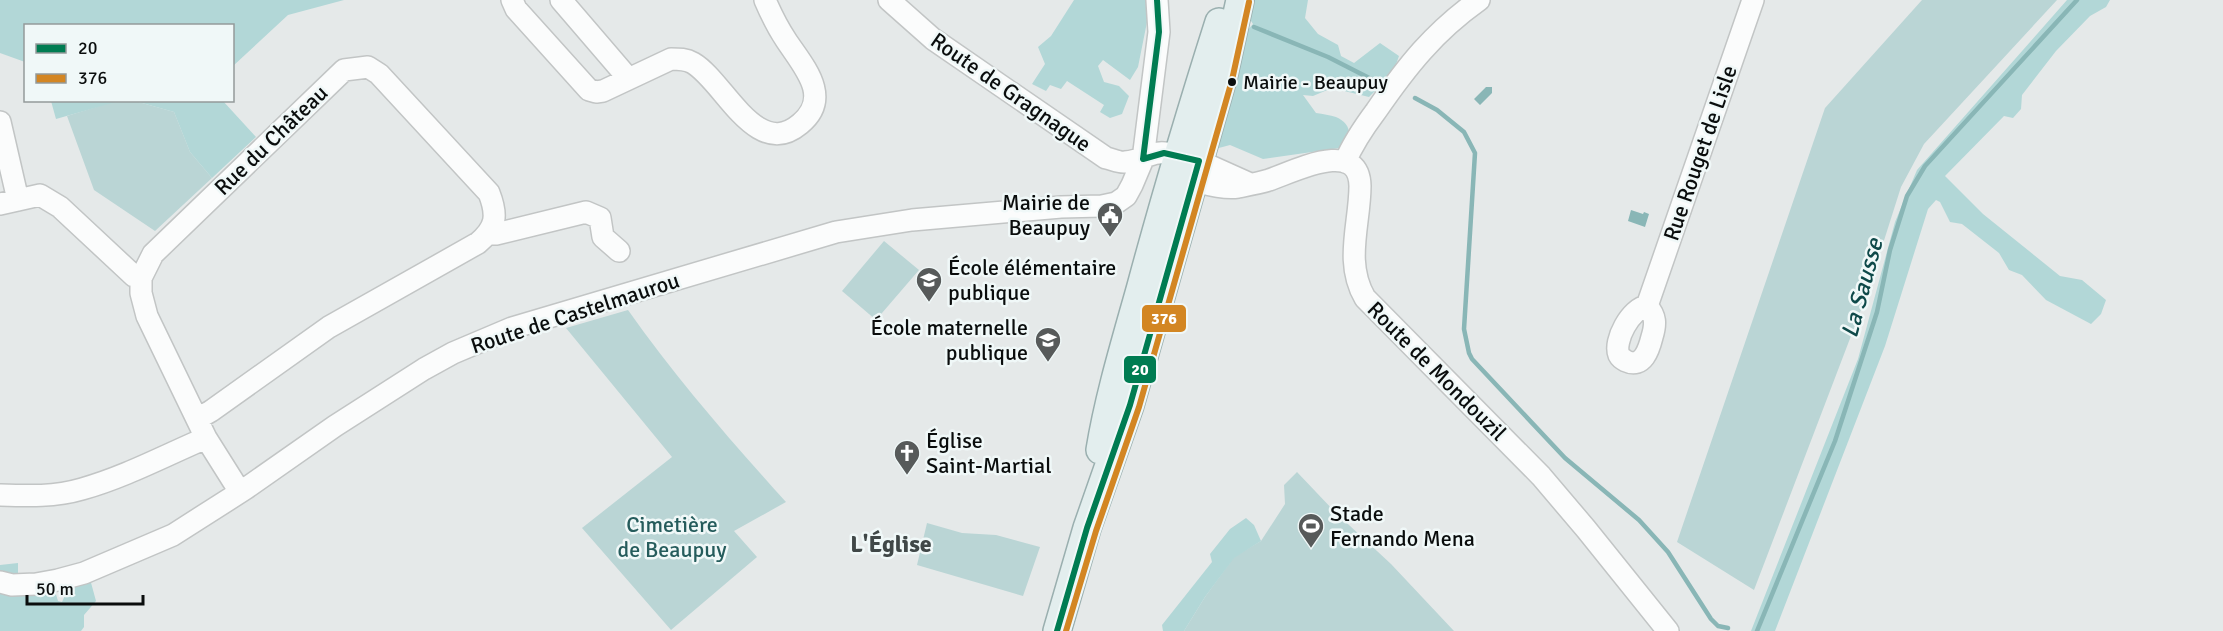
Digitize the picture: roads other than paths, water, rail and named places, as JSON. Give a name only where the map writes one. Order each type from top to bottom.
[{"type":"main road","points":[[1057,631],[1087,528],[1130,405],[1226,0]]},
{"type":"main road","points":[[1185,168],[1222,78],[1240,0]]},
{"type":"street","points":[[513,0],[516,9],[589,90],[603,91],[671,59],[683,59],[694,63],[702,70],[746,119],[757,127],[782,134],[794,129],[811,110],[815,98],[814,87],[809,73],[785,38],[765,0]]},
{"type":"street","points":[[561,0],[628,78]]},
{"type":"street","name":"Route de Gragnague","points":[[889,0],[933,39],[1106,158],[1123,163],[1143,159]]},
{"type":"street","name":"Route de Castelmaurou","points":[[0,582],[36,584],[84,573],[173,535],[424,369],[453,353],[512,328],[836,232],[912,220],[1102,206],[1116,203],[1126,196],[1143,159],[1159,32],[1157,0]]},
{"type":"street","points":[[1143,159],[1159,170],[1185,168],[1249,184],[1266,181],[1323,161],[1336,160],[1352,168],[1352,147],[1397,78],[1458,8],[1479,0]]},
{"type":"street","name":"Rue Rouget de Lisle","points":[[1647,306],[1753,0]]},
{"type":"street","name":"Rue du Château","points":[[141,278],[153,254],[160,246],[344,70],[357,67],[368,67],[379,74],[489,193],[494,204],[494,219],[489,234]]},
{"type":"street","points":[[0,122],[9,202],[40,195],[60,207],[134,276],[141,278],[141,293],[147,316],[206,438],[240,492]]},
{"type":"street","name":"Route de Mondouzil","points":[[1352,168],[1360,185],[1353,255],[1359,287],[1365,298],[1541,476],[1668,631]]},
{"type":"street","points":[[196,419],[211,411],[329,327],[478,243],[489,234],[586,212],[600,218],[603,237],[619,251]]},
{"type":"street","points":[[0,495],[42,496],[80,490],[103,483],[206,438]]},
{"type":"waterway","name":"La Sausse","points":[[1757,631],[1835,441],[1877,312],[1890,250],[1907,196],[1925,166],[2077,0]]},
{"type":"waterway","points":[[1254,27],[1328,57],[1379,83]]},
{"type":"waterway","points":[[1415,98],[1437,110],[1464,132],[1475,153],[1464,329],[1472,359],[1565,458],[1639,520],[1668,552],[1711,619],[1718,626],[1728,628]]},
{"type":"place","name":"Mairie - Beaupuy","points":[[1232,82]]},
{"type":"place","name":"Mairie de Beaupuy","points":[[1110,238]]},
{"type":"place","name":"École élémentaire publique","points":[[929,303]]},
{"type":"place","name":"École maternelle publique","points":[[1048,363]]},
{"type":"place","name":"Église Saint-Martial","points":[[907,476]]},
{"type":"place","name":"Stade Fernando Mena","points":[[1311,549]]},
{"type":"district","name":"L'Église","points":[[891,544]]},
{"type":"park label","name":"Cimetière de Beaupuy","points":[[672,536]]}]
